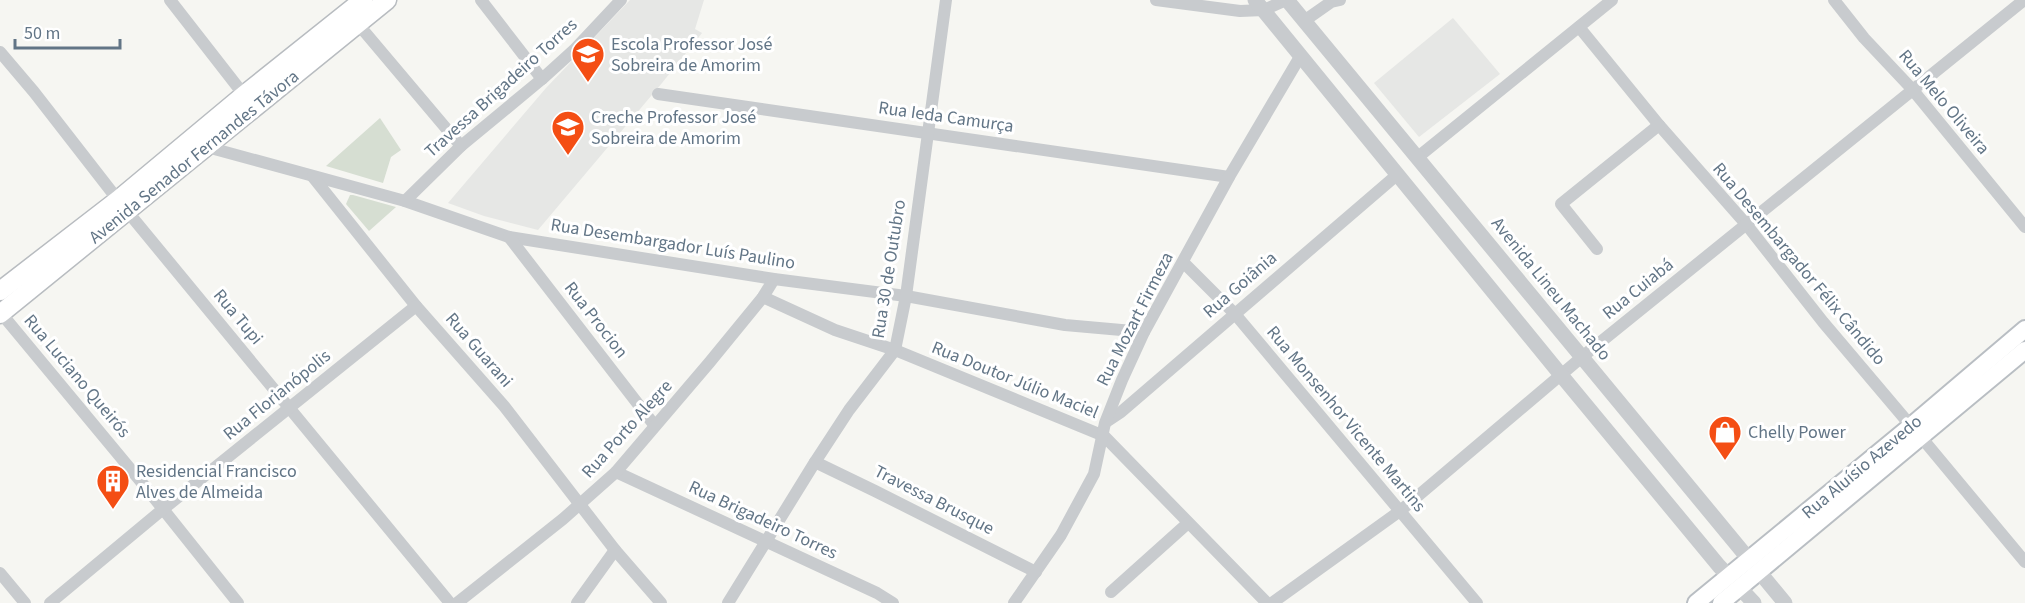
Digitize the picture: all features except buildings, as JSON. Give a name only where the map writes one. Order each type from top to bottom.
[{"type":"main road","name":"Avenida Senador Fernandes Távora","points":[[1,313],[244,95],[363,0]]},
{"type":"main road","name":"Avenida Senador Fernandes Távora","points":[[0,291],[207,147],[387,0]]},
{"type":"main road","name":"Rua Aluísio Azevedo","points":[[1916,432],[2025,329]]},
{"type":"main road","name":"Rua Aluísio Azevedo","points":[[1696,603],[1734,582],[1916,432],[2025,350]]},
{"type":"main road","name":"Rua Aluísio Azevedo","points":[[1721,603],[1734,582]]},
{"type":"street","points":[[170,0],[244,95]]},
{"type":"street","points":[[481,0],[542,79]]},
{"type":"street","name":"Travessa Brigadeiro Torres","points":[[405,201],[461,147],[574,50],[621,0]]},
{"type":"street","name":"Rua 30 de Outubro","points":[[728,603],[849,410],[895,350],[906,296],[946,0]]},
{"type":"street","points":[[1156,0],[1240,11],[1286,0]]},
{"type":"street","name":"Avenida Lineu Machado","points":[[1286,0],[1785,603]]},
{"type":"street","points":[[1418,158],[1612,0]]},
{"type":"street","name":"Rua Melo Oliveira","points":[[1834,0],[1864,38],[1912,89],[2025,227]]},
{"type":"street","name":"Rua Cuiabá","points":[[1272,603],[1400,511],[1582,357],[2024,0]]},
{"type":"street","points":[[1304,21],[1333,1]]},
{"type":"street","points":[[1260,5],[1562,375],[1754,603]]},
{"type":"street","points":[[358,24],[461,147]]},
{"type":"street","name":"Rua Desembargador Félix Cândido","points":[[1579,27],[1659,125],[1746,224],[1823,322],[2025,562]]},
{"type":"street","name":"Rua Tupi","points":[[0,52],[34,92],[122,206],[450,603]]},
{"type":"street","name":"Rua Mozart Firmeza","points":[[1014,603],[1061,535],[1094,474],[1106,423],[1122,380],[1144,332],[1229,177],[1301,55]]},
{"type":"street","name":"Rua Ieda Camurça","points":[[658,94],[1229,177]]},
{"type":"street","points":[[1597,249],[1561,204],[1659,125]]},
{"type":"street","name":"Rua Desembargador Luís Paulino","points":[[207,147],[405,201],[509,237],[774,279],[906,296],[1065,325],[1144,332]]},
{"type":"street","name":"Rua Goiânia","points":[[1106,423],[1398,174]]},
{"type":"street","name":"Rua Guarani","points":[[313,177],[416,306],[504,406],[615,550],[661,603]]},
{"type":"street","name":"Rua Procion","points":[[509,237],[655,426]]},
{"type":"street","name":"Rua Monsenhor Vicente Martins","points":[[1184,261],[1235,314],[1477,603]]},
{"type":"street","name":"Rua Porto Alegre","points":[[456,603],[581,505],[616,472],[763,297],[774,279]]},
{"type":"street","name":"Rua Doutor Júlio Maciel","points":[[763,297],[835,330],[895,350],[1104,436],[1267,603]]},
{"type":"street","name":"Rua Florianópolis","points":[[50,603],[416,306]]},
{"type":"street","name":"Rua Luciano Queirós","points":[[1,313],[140,480],[238,603]]},
{"type":"street","name":"Travessa Brusque","points":[[815,462],[1036,572]]},
{"type":"street","name":"Rua Brigadeiro Torres","points":[[616,472],[889,602]]},
{"type":"street","points":[[1112,592],[1188,523]]},
{"type":"street","points":[[577,603],[615,550]]},
{"type":"street","points":[[0,573],[25,603]]},
{"type":"shaded area","points":[[630,0],[704,0],[695,29],[702,33],[538,230],[484,216],[448,203],[546,88]]},
{"type":"shaded area","points":[[1453,18],[1500,74],[1419,137],[1374,83]]},
{"type":"shaded area","points":[[380,118],[401,150],[391,157],[383,183],[326,166]]},
{"type":"shaded area","points":[[350,195],[396,207],[369,231],[346,204]]},
{"type":"place","name":"Escola Professor José Sobreira de Amorim","points":[[588,83]]},
{"type":"place","name":"Creche Professor José Sobreira de Amorim","points":[[568,156]]},
{"type":"place","name":"Chelly Power","points":[[1725,461]]},
{"type":"place","name":"Residencial Francisco Alves de Almeida","points":[[113,510]]}]
